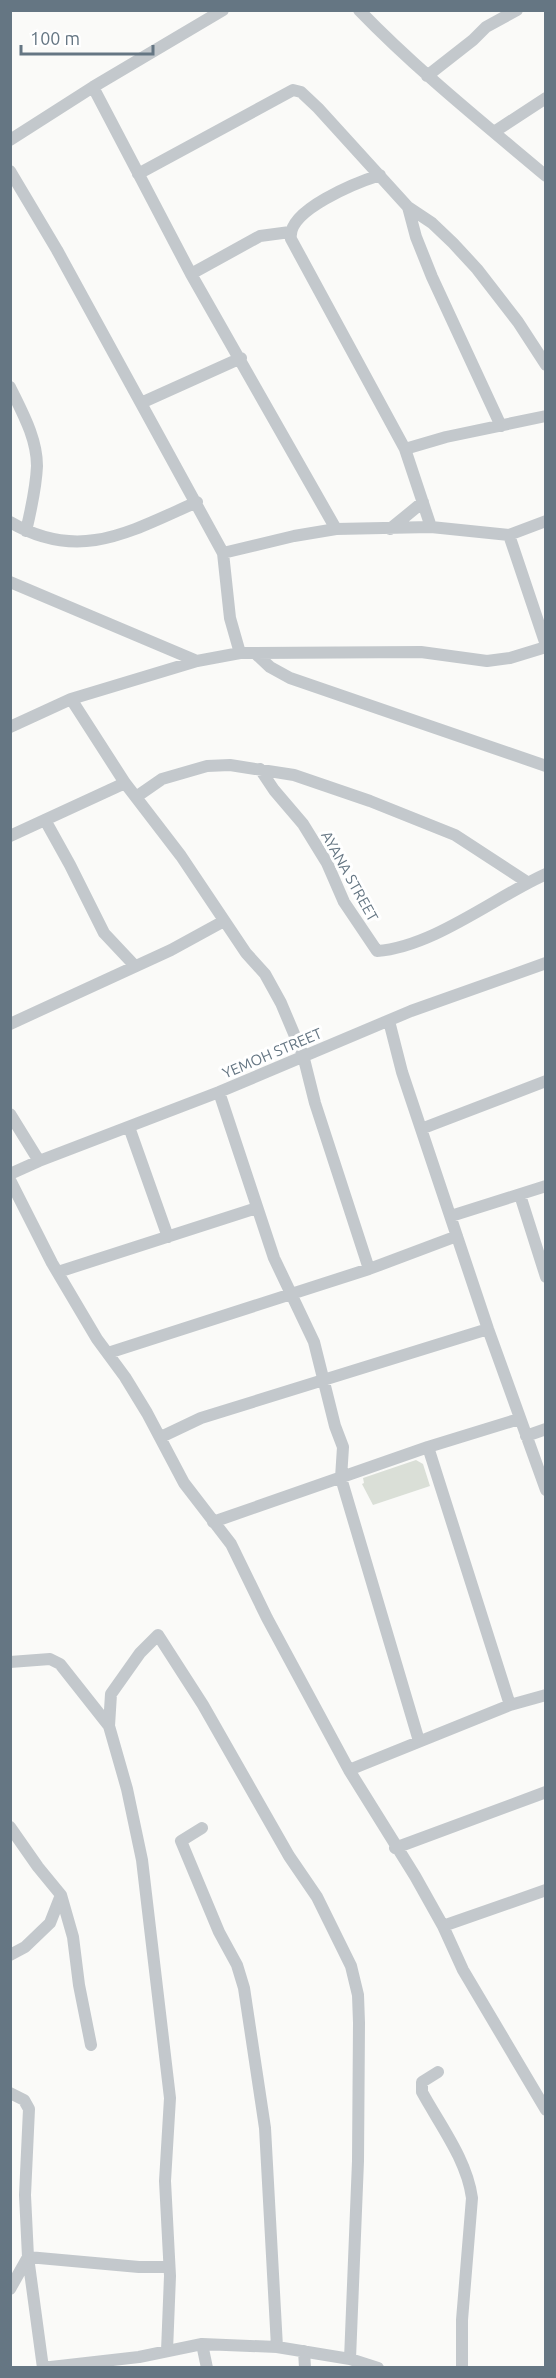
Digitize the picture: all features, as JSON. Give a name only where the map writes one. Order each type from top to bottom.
[{"type":"street","points":[[10,140],[93,87],[223,10]]},
{"type":"street","points":[[360,10],[427,76],[546,176]]},
{"type":"street","points":[[427,76],[486,27],[517,10]]},
{"type":"street","points":[[93,87],[191,274],[241,358],[336,529]]},
{"type":"street","points":[[138,174],[296,90],[318,108],[408,207],[432,223],[477,269],[518,322],[546,365]]},
{"type":"street","points":[[494,132],[546,98]]},
{"type":"street","points":[[10,171],[57,250],[223,553],[230,618],[240,653]]},
{"type":"street","points":[[380,175],[348,186],[316,205],[292,226],[290,232],[296,249],[405,448],[431,527]]},
{"type":"street","points":[[408,207],[416,237],[432,277],[501,426]]},
{"type":"street","points":[[191,274],[260,236],[290,232]]},
{"type":"street","points":[[141,403],[241,358]]},
{"type":"street","points":[[10,387],[26,421],[33,441],[37,464],[35,489],[26,531]]},
{"type":"street","points":[[405,448],[546,416]]},
{"type":"street","points":[[10,522],[26,531],[70,543],[99,540],[141,527],[197,502]]},
{"type":"street","points":[[390,529],[423,502]]},
{"type":"street","points":[[223,553],[294,536],[336,529],[431,527],[509,534],[546,521]]},
{"type":"street","points":[[10,727],[71,699],[197,662],[240,653],[421,652],[487,661],[510,658],[546,646],[509,534]]},
{"type":"street","points":[[10,582],[197,662]]},
{"type":"street","points":[[255,653],[270,667],[290,678],[546,766]]},
{"type":"street","points":[[71,699],[125,783],[176,848],[246,953],[265,974],[281,1003],[303,1055],[315,1102],[369,1269]]},
{"type":"street","points":[[136,797],[162,779],[207,766],[230,765],[294,775],[370,801],[455,835],[501,867],[528,882],[546,873]]},
{"type":"street","name":"AYANA STREET","points":[[260,769],[274,790],[303,824],[327,863],[345,902],[377,951],[390,950],[429,936],[500,900],[528,882]]},
{"type":"street","points":[[10,836],[125,783]]},
{"type":"street","points":[[45,820],[104,933],[135,966]]},
{"type":"street","points":[[10,1024],[171,950],[224,921]]},
{"type":"street","name":"YEMOH STREET","points":[[10,1174],[219,1092],[389,1021],[546,963]]},
{"type":"street","points":[[389,1021],[421,1128],[488,1329],[546,1490]]},
{"type":"street","points":[[421,1128],[546,1081]]},
{"type":"street","points":[[219,1092],[274,1258],[314,1342],[335,1426],[343,1447],[341,1478],[419,1741]]},
{"type":"street","points":[[10,1114],[39,1161]]},
{"type":"street","points":[[129,1127],[168,1237]]},
{"type":"street","points":[[10,1180],[58,1272],[161,1437],[184,1483],[231,1544],[267,1618],[349,1770],[395,1848],[415,1876],[443,1926],[463,1970],[546,2110]]},
{"type":"street","points":[[451,1216],[546,1186]]},
{"type":"street","points":[[520,1195],[546,1277]]},
{"type":"street","points":[[58,1272],[257,1208]]},
{"type":"street","points":[[108,1353],[369,1269],[457,1236]]},
{"type":"street","points":[[161,1437],[201,1418],[488,1329]]},
{"type":"street","points":[[213,1522],[428,1447],[519,1419]]},
{"type":"street","points":[[526,1436],[546,1429]]},
{"type":"street","points":[[428,1447],[510,1705]]},
{"type":"street","points":[[167,2351],[169,2267],[165,2181],[170,2098],[142,1860],[127,1789],[109,1726],[111,1694],[140,1653],[158,1635],[203,1705],[289,1856],[317,1897],[351,1966],[358,1995],[359,2024],[356,2233],[350,2359]]},
{"type":"street","points":[[10,1662],[50,1659],[60,1664],[109,1726]]},
{"type":"street","points":[[349,1770],[510,1705],[546,1695]]},
{"type":"street","points":[[395,1848],[546,1792]]},
{"type":"street","points":[[10,1827],[38,1868],[61,1895],[73,1937],[91,2045]]},
{"type":"street","points":[[202,1828],[181,1841],[219,1932],[237,1965],[244,1988],[265,2128],[277,2347]]},
{"type":"street","points":[[443,1926],[546,1890]]},
{"type":"street","points":[[10,1955],[25,1947],[50,1923],[61,1895]]},
{"type":"street","points":[[438,2072],[422,2082],[422,2092],[464,2168],[470,2182],[472,2198],[462,2320],[462,2367]]},
{"type":"street","points":[[10,2093],[24,2100],[29,2109],[25,2195],[28,2257],[43,2367],[139,2362],[167,2351],[202,2344],[277,2347],[350,2359],[378,2367]]},
{"type":"street","points":[[28,2257],[139,2268],[169,2267]]},
{"type":"street","points":[[10,2289],[28,2257]]},
{"type":"street","points":[[202,2344],[207,2367]]},
{"type":"street","points":[[304,2351],[305,2367]]},
{"type":"shaded area","points":[[416,1460],[423,1464],[430,1486],[373,1505],[362,1484],[364,1483],[363,1478]]}]
